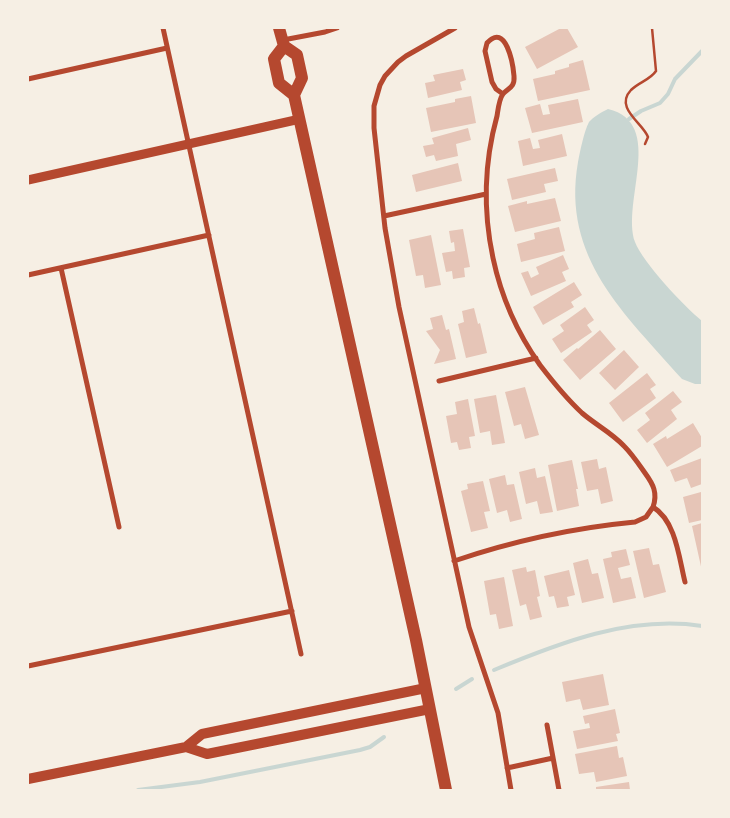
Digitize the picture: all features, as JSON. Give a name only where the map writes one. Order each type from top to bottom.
[{"type":"main road","points":[[280,28],[283,43],[297,55],[302,78],[294,94],[426,688],[446,790]]},
{"type":"main road","points":[[283,43],[274,60],[279,83],[294,94]]},
{"type":"main road","points":[[28,779],[186,747],[202,734],[426,688]]},
{"type":"main road","points":[[186,747],[207,754],[430,709]]},
{"type":"street","points":[[163,28],[301,654]]},
{"type":"street","points":[[283,43],[337,28]]},
{"type":"street","points":[[455,28],[398,62],[385,76],[376,95],[374,117],[384,216],[399,307],[469,627],[498,713],[511,790]]},
{"type":"street","points":[[454,561],[510,543],[552,534],[634,522],[646,517],[655,502],[655,490],[630,452],[617,439],[584,414],[552,381],[516,324],[499,283],[489,239],[486,194],[489,149],[503,94],[511,87],[514,76],[506,44],[501,39],[494,38],[487,43],[485,51],[494,86],[503,94]]},
{"type":"street","points":[[28,79],[167,48]]},
{"type":"street","points":[[28,180],[300,119]]},
{"type":"street","points":[[384,216],[486,194]]},
{"type":"street","points":[[28,275],[209,235]]},
{"type":"street","points":[[61,268],[118,527]]},
{"type":"street","points":[[439,381],[536,358]]},
{"type":"street","points":[[653,508],[669,522],[684,582]]},
{"type":"street","points":[[28,666],[292,611]]},
{"type":"street","points":[[547,725],[559,790]]},
{"type":"street","points":[[507,768],[553,758]]},
{"type":"path","points":[[645,144],[648,137],[646,131],[630,114],[626,104],[627,96],[632,90],[656,71],[652,28]]},
{"type":"shaded area","points":[[608,109],[625,117],[635,130],[638,147],[638,166],[632,225],[635,242],[639,251],[655,272],[702,321],[702,384],[695,384],[682,379],[639,331],[602,282],[588,256],[579,227],[575,196],[578,162],[589,122],[595,116]]},
{"type":"building","points":[[561,28],[567,28],[578,47],[537,69],[525,47]]},
{"type":"building","points":[[583,60],[590,90],[538,101],[533,79],[555,74],[555,71],[569,67],[569,64]]},
{"type":"building","points":[[463,69],[466,80],[460,82],[462,90],[428,98],[425,83],[435,81],[433,75]]},
{"type":"building","points":[[471,96],[476,123],[431,132],[426,108],[455,102],[455,99]]},
{"type":"building","points":[[578,99],[583,122],[532,133],[525,108],[540,104],[543,115],[550,114],[548,105]]},
{"type":"building","points":[[468,128],[471,140],[456,144],[458,156],[436,161],[434,155],[426,157],[423,146],[434,144],[432,138]]},
{"type":"building","points":[[562,134],[567,156],[523,166],[518,141],[530,138],[533,149],[540,148],[538,140]]},
{"type":"building","points":[[458,163],[462,181],[416,192],[412,175]]},
{"type":"building","points":[[555,168],[558,181],[544,184],[546,192],[512,200],[507,179]]},
{"type":"building","points":[[555,198],[561,221],[515,232],[508,206],[527,201],[527,204]]},
{"type":"building","points":[[559,227],[565,251],[521,262],[517,244],[535,239],[534,233]]},
{"type":"building","points":[[463,229],[470,267],[464,268],[465,277],[453,279],[452,271],[446,272],[442,253],[455,251],[454,242],[451,243],[449,231]]},
{"type":"building","points":[[431,235],[441,285],[425,288],[423,275],[416,276],[409,240]]},
{"type":"building","points":[[563,255],[569,269],[562,272],[566,281],[531,296],[521,273],[528,271],[531,278],[539,274],[536,267]]},
{"type":"building","points":[[574,282],[582,295],[571,302],[574,307],[543,325],[533,307]]},
{"type":"building","points":[[585,307],[594,320],[587,325],[592,332],[561,353],[552,339],[564,331],[560,325]]},
{"type":"building","points":[[474,308],[478,324],[480,323],[487,353],[466,358],[458,324],[464,322],[462,311]]},
{"type":"building","points":[[442,315],[446,330],[449,329],[456,359],[434,364],[440,350],[426,331],[433,329],[430,318]]},
{"type":"building","points":[[600,330],[616,349],[580,380],[563,360]]},
{"type":"building","points":[[624,350],[639,367],[615,390],[599,373]]},
{"type":"building","points":[[647,373],[656,385],[650,389],[656,398],[623,422],[609,403]]},
{"type":"building","points":[[525,387],[539,435],[525,439],[521,424],[514,426],[505,392]]},
{"type":"building","points":[[673,391],[682,402],[671,410],[677,419],[647,443],[637,430],[650,420],[645,413]]},
{"type":"building","points":[[496,395],[505,443],[492,445],[490,431],[480,433],[474,399]]},
{"type":"building","points":[[468,399],[475,436],[469,437],[471,448],[459,450],[457,442],[451,443],[446,416],[457,414],[455,402]]},
{"type":"building","points":[[693,423],[702,438],[702,446],[667,467],[653,444],[666,436],[667,439]]},
{"type":"building","points":[[702,458],[702,484],[691,488],[687,478],[675,482],[670,470]]},
{"type":"building","points":[[597,459],[599,469],[606,467],[613,501],[601,504],[598,489],[587,491],[581,462]]},
{"type":"building","points":[[572,460],[578,489],[576,489],[579,506],[557,511],[548,465]]},
{"type":"building","points":[[535,468],[537,478],[545,476],[553,512],[540,514],[537,501],[526,504],[519,472]]},
{"type":"building","points":[[505,475],[507,485],[514,484],[522,519],[510,522],[507,510],[497,513],[489,479]]},
{"type":"building","points":[[483,481],[490,511],[484,512],[488,528],[471,532],[461,491],[468,489],[467,484]]},
{"type":"building","points":[[701,492],[702,520],[689,523],[683,497]]},
{"type":"building","points":[[702,523],[702,571],[692,526]]},
{"type":"building","points":[[649,548],[653,565],[659,564],[666,592],[644,598],[633,551]]},
{"type":"building","points":[[626,549],[630,565],[618,568],[621,579],[631,577],[636,598],[613,603],[603,559],[612,557],[611,552]]},
{"type":"building","points":[[588,559],[592,574],[598,573],[604,598],[582,603],[573,563]]},
{"type":"building","points":[[526,567],[527,572],[535,570],[540,596],[537,597],[542,617],[530,620],[526,604],[520,606],[512,570]]},
{"type":"building","points":[[569,570],[575,595],[567,597],[569,606],[557,608],[554,596],[549,597],[544,576]]},
{"type":"building","points":[[504,577],[513,626],[499,629],[496,614],[490,615],[484,581]]},
{"type":"building","points":[[603,674],[609,705],[583,710],[580,699],[566,702],[562,682]]},
{"type":"building","points":[[615,709],[620,733],[616,734],[618,741],[577,749],[573,731],[590,728],[589,723],[585,724],[583,716]]},
{"type":"building","points":[[617,746],[619,758],[623,757],[627,776],[596,782],[594,772],[579,774],[575,754]]},
{"type":"building","points":[[629,782],[630,790],[596,790],[596,787]]},
{"type":"waterway","points":[[629,119],[641,111],[660,103],[668,94],[675,79],[702,51]]},
{"type":"waterway","points":[[494,670],[569,641],[622,628],[648,624],[702,626]]},
{"type":"waterway","points":[[456,689],[472,679]]},
{"type":"waterway","points":[[138,790],[200,782],[360,750],[370,747],[384,737]]}]
